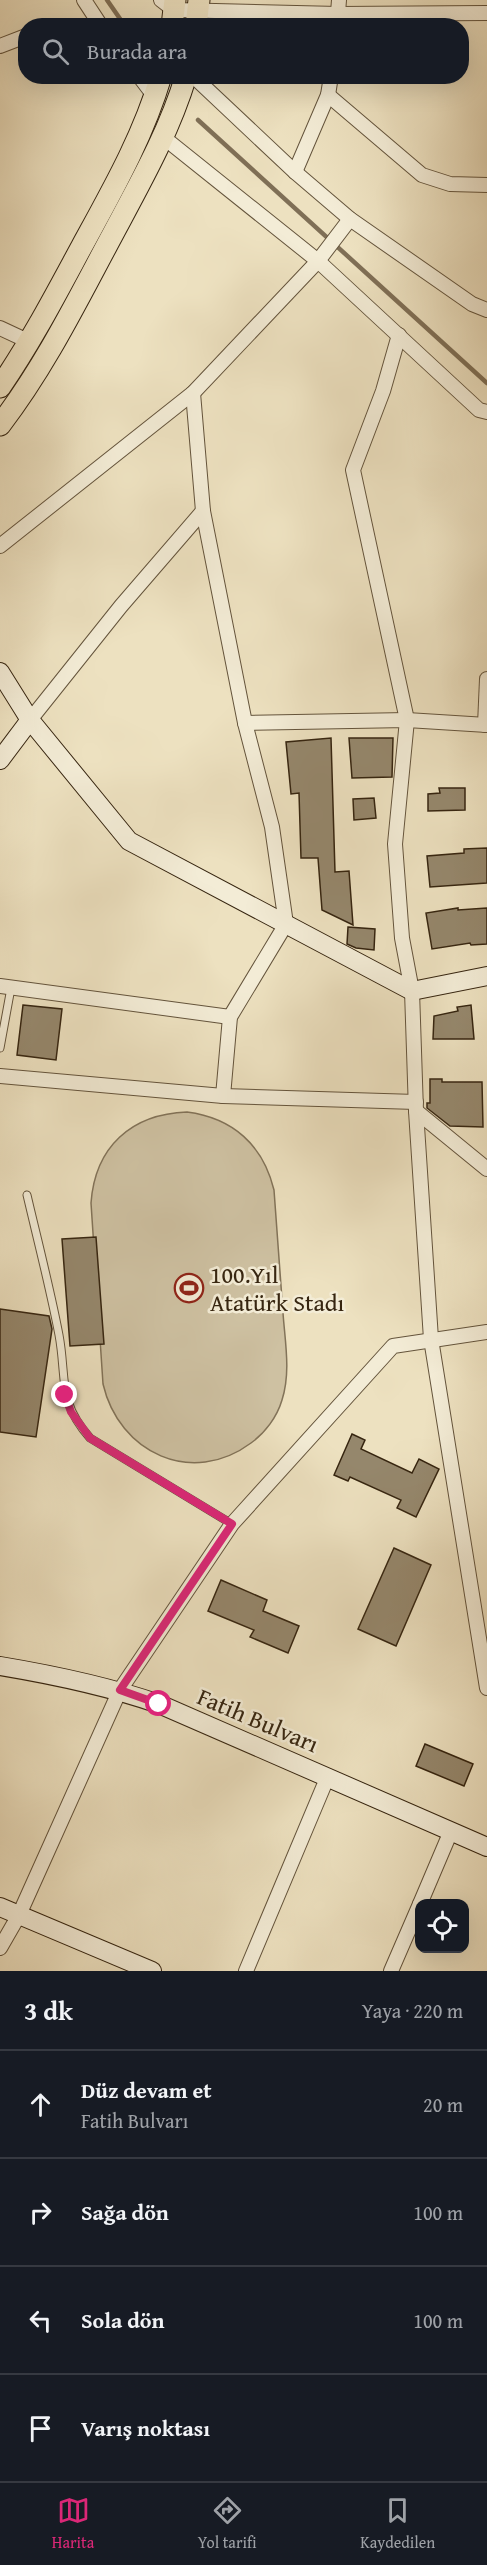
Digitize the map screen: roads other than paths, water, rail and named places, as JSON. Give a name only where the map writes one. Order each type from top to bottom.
[{"type":"main road","points":[[0,387],[30,342],[121,175],[159,84]]},
{"type":"main road","points":[[0,425],[39,372],[51,350],[164,137],[183,84]]},
{"type":"main road","points":[[0,672],[30,720],[129,841],[412,991],[487,976]]},
{"type":"main road","points":[[0,760],[30,720]]},
{"type":"main road","name":"Fatih Bulvarı","points":[[0,1666],[120,1690],[159,1704],[487,1847]]},
{"type":"main road","points":[[0,1907],[152,1971]]},
{"type":"street","points":[[84,0],[96,18]]},
{"type":"street","points":[[171,9],[198,12],[487,13]]},
{"type":"street","points":[[0,46],[18,39]]},
{"type":"street","points":[[145,84],[155,97]]},
{"type":"street","points":[[202,84],[295,172],[350,219],[472,304],[487,310]]},
{"type":"street","points":[[295,172],[328,95],[330,84]]},
{"type":"street","points":[[328,95],[422,175],[450,184],[487,185]]},
{"type":"street","points":[[164,137],[318,261],[479,410],[487,412]]},
{"type":"street","points":[[0,546],[194,393],[318,261],[350,219]]},
{"type":"street","points":[[0,328],[30,342]]},
{"type":"street","points":[[399,335],[383,391],[353,470],[407,720],[395,844],[402,938],[412,991],[416,1107],[431,1339],[487,1688]]},
{"type":"street","points":[[194,393],[203,511],[245,723],[272,827],[286,924],[230,1017],[223,1096]]},
{"type":"street","points":[[30,720],[121,606],[203,511]]},
{"type":"street","points":[[245,723],[407,720],[486,725],[487,679]]},
{"type":"street","points":[[6,987],[230,1017]]},
{"type":"street","points":[[0,1076],[223,1096],[416,1107],[487,1169]]},
{"type":"street","points":[[0,1948],[19,1914],[120,1690],[232,1524],[393,1346],[487,1332]]},
{"type":"street","points":[[246,1971],[328,1776]]},
{"type":"street","points":[[422,1899],[451,1831]]},
{"type":"street","points":[[390,1971],[415,1915]]},
{"type":"lane","points":[[0,1048],[6,987]]},
{"type":"lane","points":[[27,1195],[59,1337],[65,1395],[80,1426],[90,1438],[232,1524]]},
{"type":"waterway","points":[[107,0],[119,18]]},
{"type":"waterway","points":[[198,120],[487,383]]},
{"type":"place","name":"100.Yıl Atatürk Stadı","points":[[189,1288]]}]
